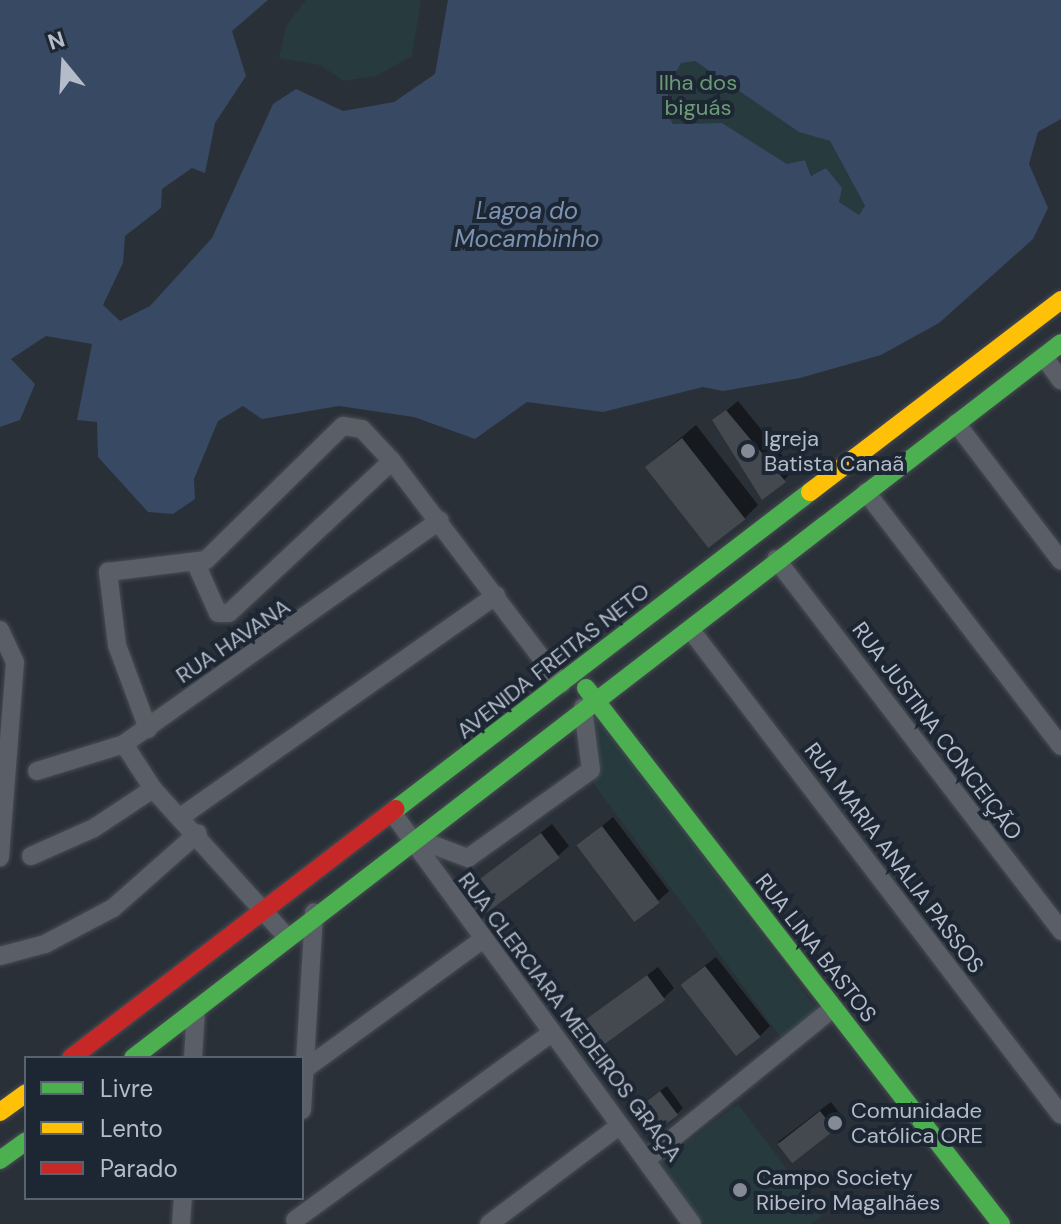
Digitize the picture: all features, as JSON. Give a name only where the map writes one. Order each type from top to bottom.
[{"type":"main road","name":"AVENIDA FREITAS NETO","points":[[74,1056],[394,815],[1061,300]]},
{"type":"main road","points":[[136,1056],[410,838],[690,629],[776,559],[1061,343]]},
{"type":"main road","points":[[991,354],[1014,380]]},
{"type":"main road","points":[[814,490],[835,516]]},
{"type":"main road","name":"RUA LINA BASTOS","points":[[567,680],[1001,1224]]},
{"type":"main road","points":[[0,1112],[24,1094]]},
{"type":"main road","points":[[0,1160],[24,1142]]},
{"type":"street","points":[[1044,357],[1061,380]]},
{"type":"street","points":[[956,423],[1061,561]]},
{"type":"street","points":[[148,729],[117,645],[108,572],[197,566],[334,430],[362,429],[392,461],[496,595],[567,680]]},
{"type":"street","points":[[197,566],[218,613],[229,613],[392,461]]},
{"type":"street","points":[[866,492],[1061,746]]},
{"type":"street","name":"RUA HAVANA","points":[[37,771],[124,744],[440,520]]},
{"type":"street","name":"RUA JUSTINA CONCEIÇÃO","points":[[776,559],[1061,931]]},
{"type":"street","points":[[182,816],[496,595]]},
{"type":"street","name":"RUA MARIA ANALIA PASSOS","points":[[690,629],[1061,1115]]},
{"type":"street","points":[[0,857],[15,662],[1,634]]},
{"type":"street","points":[[410,838],[468,858],[591,770],[589,704]]},
{"type":"street","points":[[124,744],[153,789],[267,908],[286,936]]},
{"type":"street","points":[[31,856],[94,828],[153,789]]},
{"type":"street","name":"RUA CLERCIARA MEDEIROS GRAÇA","points":[[394,815],[482,940],[646,1160],[687,1222]]},
{"type":"street","points":[[0,956],[45,944],[113,908],[198,833]]},
{"type":"street","points":[[304,1083],[314,912]]},
{"type":"street","points":[[305,1069],[482,940]]},
{"type":"street","points":[[193,1056],[196,1009]]},
{"type":"street","points":[[646,1160],[832,1009]]},
{"type":"street","points":[[295,1222],[551,1033]]},
{"type":"street","points":[[489,1224],[619,1126]]},
{"type":"street","points":[[181,1224],[183,1200]]},
{"type":"street","points":[[295,1222],[296,1200]]},
{"type":"green space","points":[[306,0],[421,0],[412,56],[376,76],[344,81],[320,65],[279,58],[286,26]]},
{"type":"green space","name":"Ilha dos biguás","points":[[695,61],[799,132],[830,141],[865,207],[859,216],[839,202],[825,169],[812,176],[805,160],[787,164],[722,123],[673,124],[665,108],[674,76],[681,62]]},
{"type":"green space","points":[[601,718],[819,1012],[782,1039],[594,784],[593,724]]},
{"type":"green space","name":"Campo Society Ribeiro Magalhães","points":[[738,1104],[822,1216],[811,1224],[704,1224],[658,1164]]},
{"type":"water","name":"Lagoa do Mocambinho","points":[[0,0],[268,0],[232,31],[246,76],[215,123],[205,173],[192,168],[162,189],[161,208],[125,236],[123,263],[103,305],[120,321],[150,306],[212,238],[273,104],[296,89],[343,111],[394,102],[435,74],[448,0],[1061,0],[1061,119],[1038,132],[1029,164],[1048,208],[1033,239],[939,323],[881,355],[800,378],[723,391],[703,387],[603,412],[527,402],[475,439],[414,417],[339,406],[262,419],[243,406],[218,421],[194,479],[195,499],[173,514],[148,512],[98,457],[97,422],[77,420],[92,344],[46,336],[11,359],[35,384],[20,420],[0,427]],"holes":[[[695,61],[799,132],[830,141],[865,206],[859,215],[839,202],[842,188],[826,168],[811,176],[805,160],[787,164],[722,123],[673,124],[665,108],[674,76],[681,63]]]},
{"type":"building","name":"Igreja Batista Canaã","points":[[726,410],[786,482],[762,500],[712,420]]},
{"type":"building","points":[[682,438],[745,519],[708,548],[645,467]]},
{"type":"building","points":[[602,826],[660,903],[634,922],[576,845]]},
{"type":"building","points":[[541,833],[560,858],[483,916],[464,891]]},
{"type":"building","points":[[705,966],[760,1037],[736,1056],[681,985]]},
{"type":"building","points":[[647,975],[665,1000],[590,1055],[572,1030]]},
{"type":"building","points":[[660,1091],[678,1115],[652,1134],[634,1110]]},
{"type":"building","points":[[820,1111],[835,1130],[792,1163],[777,1144]]},
{"type":"traffic: fast","points":[[136,1056],[1061,343]]},
{"type":"traffic: fast","points":[[396,809],[810,492]]},
{"type":"traffic: fast","points":[[586,688],[1001,1224]]},
{"type":"traffic: fast","points":[[0,1160],[24,1142]]},
{"type":"traffic: slow","points":[[810,492],[1061,300]]},
{"type":"traffic: slow","points":[[0,1112],[24,1094]]},
{"type":"traffic: jam","points":[[74,1056],[396,809]]},
{"type":"place","name":"Igreja Batista Canaã","points":[[748,451]]},
{"type":"place","name":"Comunidade Católica ORE","points":[[835,1123]]},
{"type":"place","name":"Campo Society Ribeiro Magalhães","points":[[740,1190]]}]
